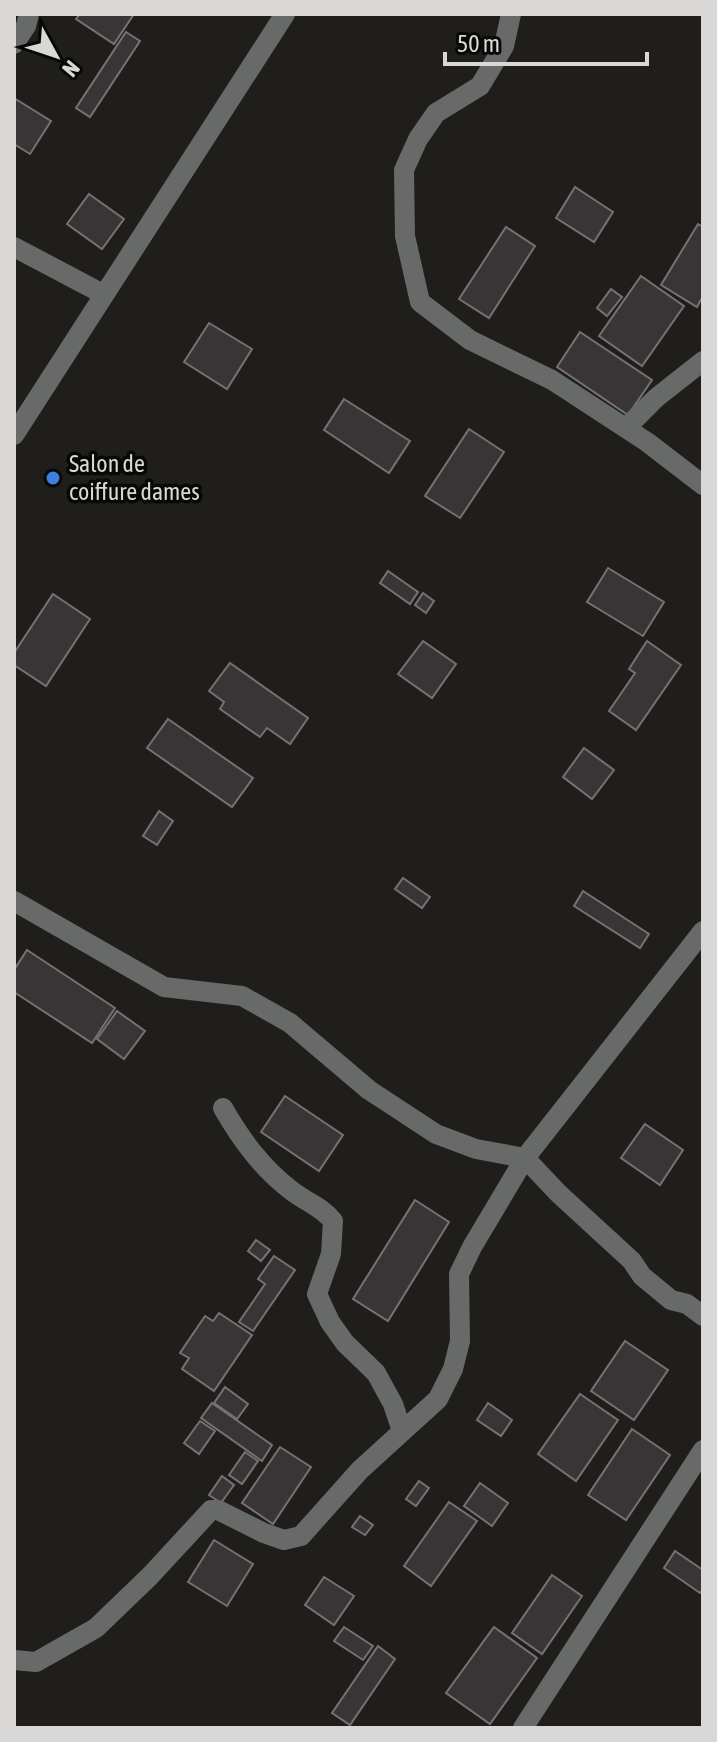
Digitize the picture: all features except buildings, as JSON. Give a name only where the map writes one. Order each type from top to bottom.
[{"type":"street","points":[[14,44],[26,26],[29,14]]},
{"type":"street","points":[[14,435],[285,14]]},
{"type":"street","points":[[511,14],[504,46],[480,86],[436,113],[418,139],[404,170],[405,236],[420,302],[470,340],[552,380],[626,428],[703,485]]},
{"type":"street","points":[[14,247],[103,294]]},
{"type":"street","points":[[626,428],[656,398],[703,361]]},
{"type":"street","points":[[14,901],[164,987],[242,996],[254,1002],[290,1023],[369,1090],[436,1134],[476,1149],[525,1158],[568,1203],[632,1261],[642,1276],[671,1300],[687,1304],[703,1316]]},
{"type":"street","points":[[14,1660],[36,1662],[96,1628],[211,1510],[218,1510],[284,1540],[301,1536],[360,1470],[438,1399],[453,1369],[460,1341],[459,1274],[525,1158],[702,933]]},
{"type":"street","points":[[223,1108],[258,1162],[295,1193],[323,1209],[333,1221],[331,1254],[317,1294],[330,1322],[345,1343],[376,1373],[393,1404],[402,1431]]},
{"type":"street","points":[[523,1728],[703,1450]]},
{"type":"place","name":"Salon de coiffure dames","points":[[53,478]]}]
